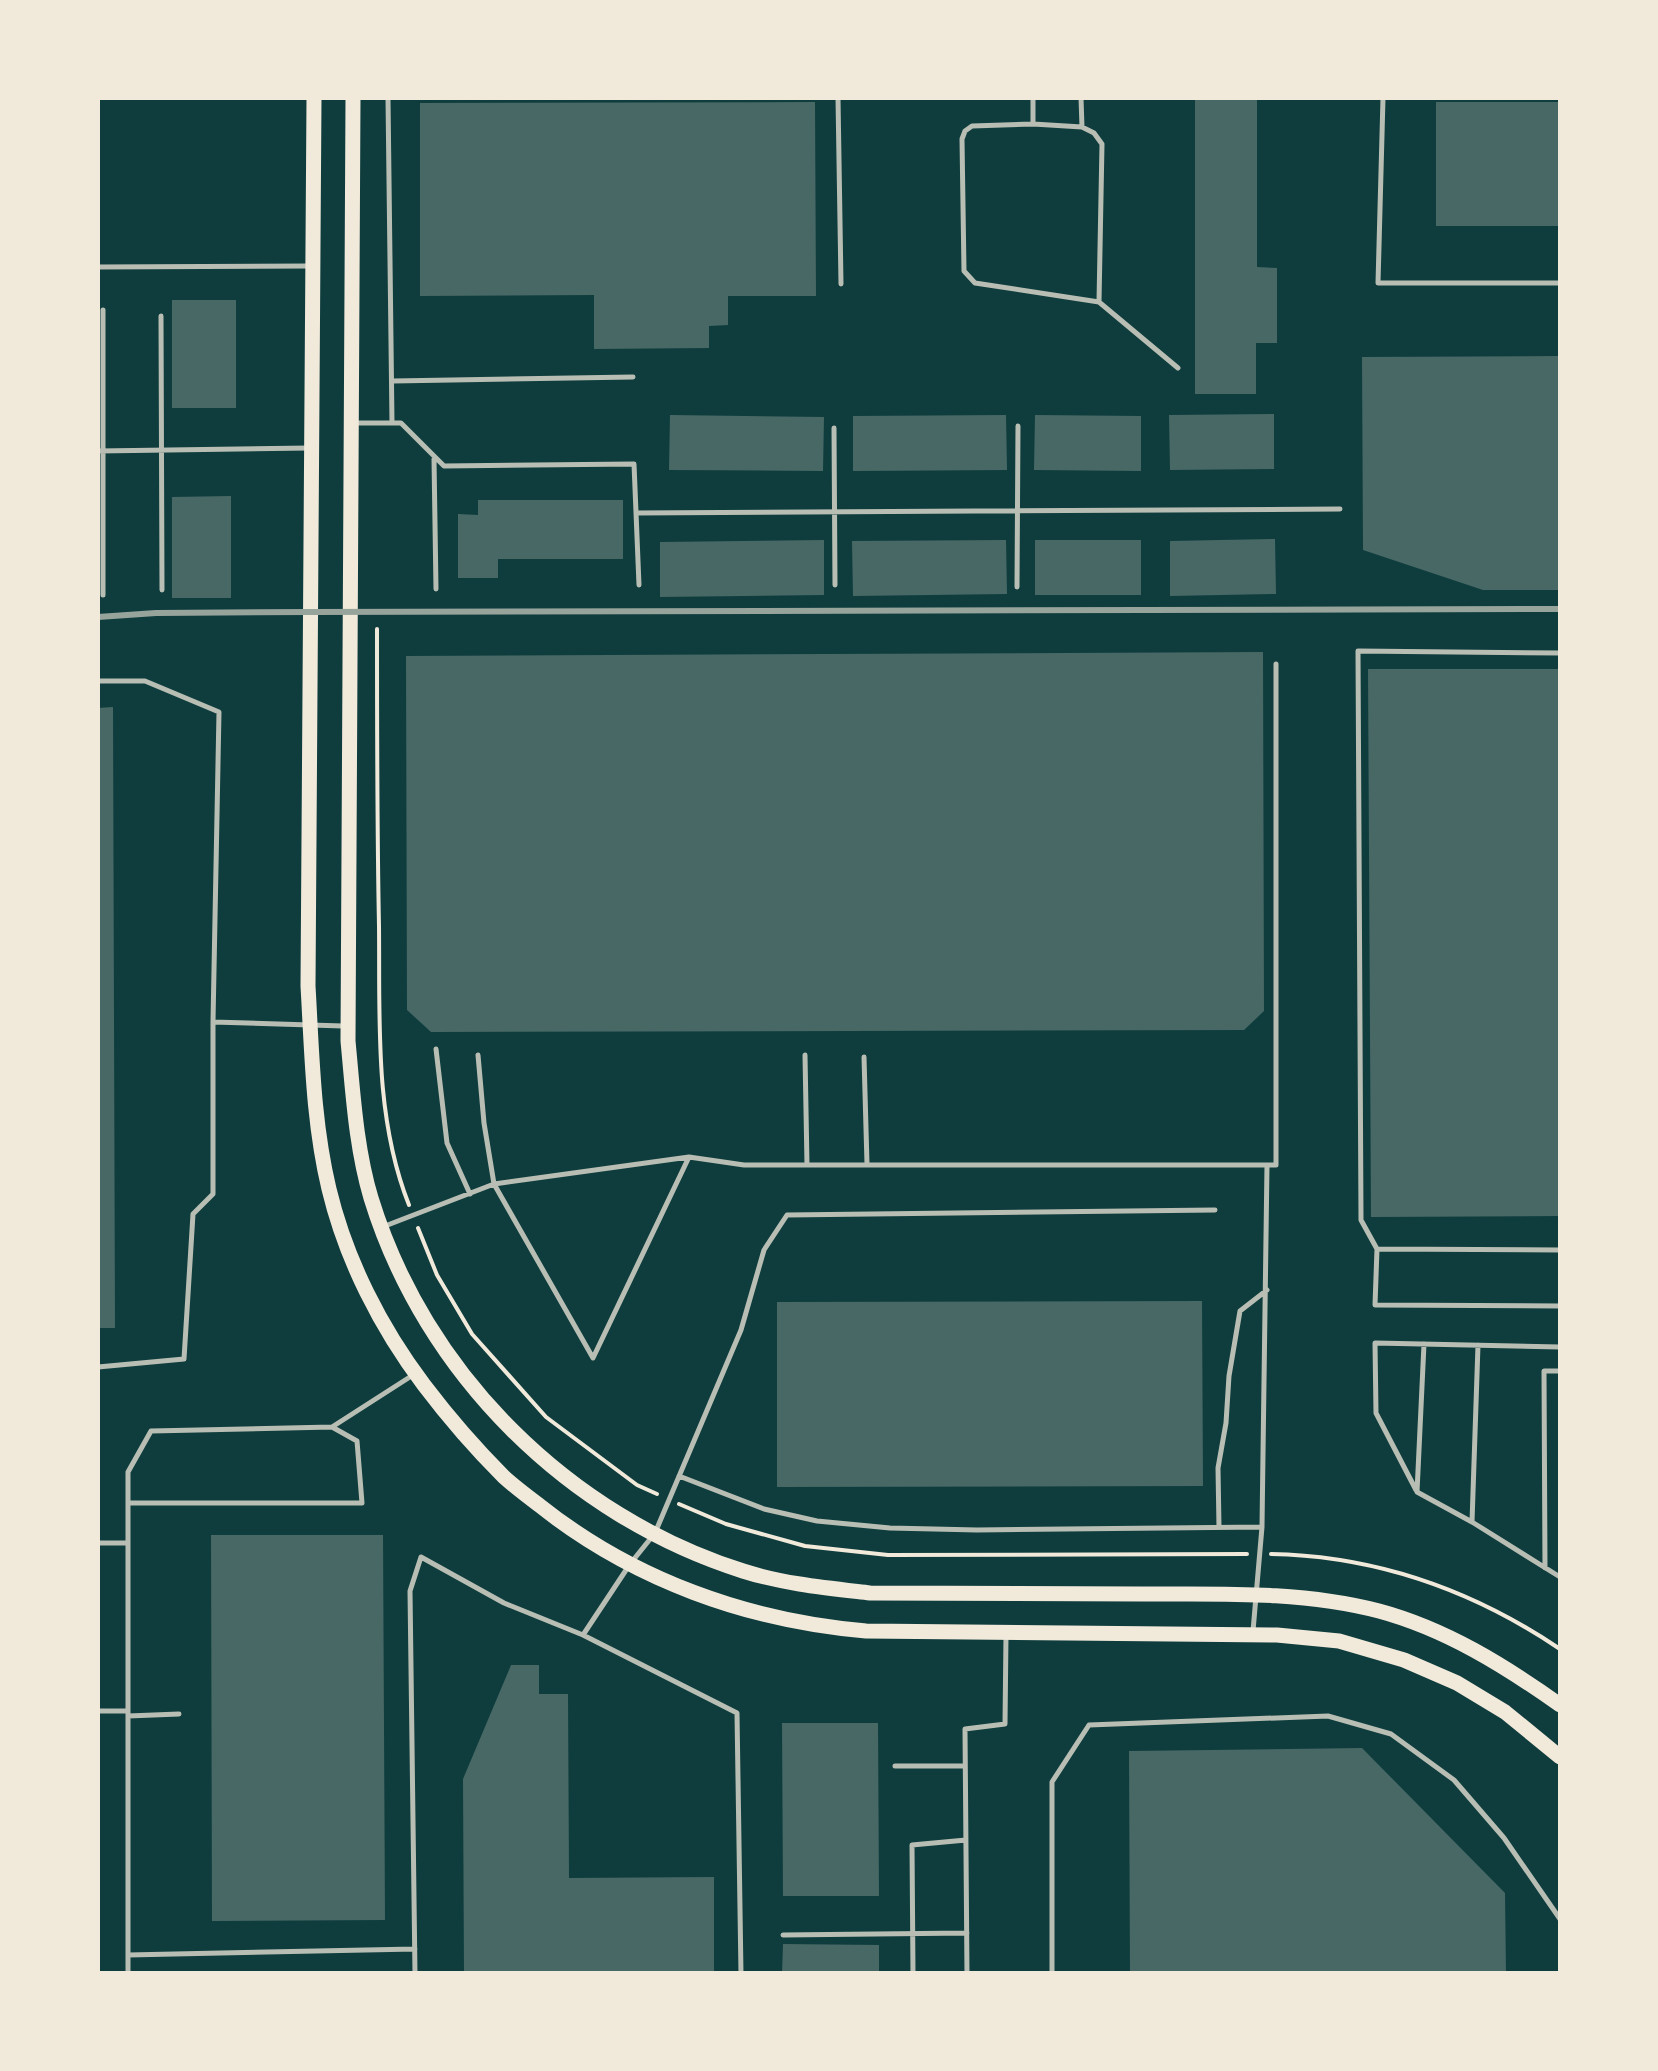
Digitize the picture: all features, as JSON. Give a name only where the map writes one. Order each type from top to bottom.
[{"type":"main road","points":[[314,98],[308,966],[314,1102],[329,1189],[344,1239],[373,1306],[452,1422],[506,1479],[566,1526],[683,1590],[759,1615],[825,1628],[866,1631],[1253,1634],[1339,1641],[1404,1660],[1456,1683],[1506,1712],[1560,1757]]},
{"type":"main road","points":[[353,98],[348,1026],[355,1117],[370,1196],[397,1267],[426,1321],[462,1373],[504,1423],[552,1468],[599,1503],[681,1547],[744,1571],[810,1586],[870,1593],[1256,1594],[1340,1602],[1382,1612],[1449,1638],[1510,1670],[1560,1705]]},
{"type":"lane","points":[[388,98],[392,424]]},
{"type":"lane","points":[[838,98],[842,284]]},
{"type":"lane","points":[[1033,98],[1033,124]]},
{"type":"lane","points":[[1081,98],[1082,126]]},
{"type":"lane","points":[[1383,98],[1378,283],[1560,283]]},
{"type":"lane","points":[[1100,302],[1102,144],[1094,133],[1082,126],[1033,124],[972,126],[965,131],[964,271],[975,283],[1100,302],[1178,368]]},
{"type":"lane","points":[[98,267],[313,266]]},
{"type":"lane","points":[[103,310],[103,596]]},
{"type":"lane","points":[[161,316],[162,590]]},
{"type":"lane","points":[[393,382],[633,377]]},
{"type":"lane","points":[[351,423],[401,424],[444,466],[634,464],[639,585]]},
{"type":"lane","points":[[1018,426],[1018,587]]},
{"type":"lane","points":[[834,428],[834,585]]},
{"type":"lane","points":[[101,451],[312,441]]},
{"type":"lane","points":[[434,456],[436,589]]},
{"type":"lane","points":[[636,513],[1340,509]]},
{"type":"lane","points":[[1560,654],[1358,651],[1362,1220],[1377,1248],[1375,1305],[1560,1306]]},
{"type":"lane","points":[[382,1227],[494,1184],[688,1158],[744,1165],[1276,1165],[1276,664]]},
{"type":"lane","points":[[98,681],[145,681],[218,712],[213,1194],[193,1214],[184,1359],[98,1367]]},
{"type":"lane","points":[[213,1022],[348,1026]]},
{"type":"lane","points":[[436,1049],[448,1143],[470,1194]]},
{"type":"lane","points":[[478,1055],[494,1184],[593,1358],[688,1158]]},
{"type":"lane","points":[[805,1055],[807,1165]]},
{"type":"lane","points":[[864,1057],[867,1165]]},
{"type":"lane","points":[[1253,1634],[1262,1526],[1267,1165]]},
{"type":"lane","points":[[582,1635],[655,1533],[740,1330],[764,1250],[787,1215],[1215,1210]]},
{"type":"lane","points":[[1377,1248],[1560,1250]]},
{"type":"lane","points":[[1219,1526],[1218,1468],[1240,1310],[1267,1290]]},
{"type":"lane","points":[[1560,1347],[1375,1343],[1376,1413],[1417,1492],[1560,1577]]},
{"type":"lane","points":[[1417,1492],[1424,1344]]},
{"type":"lane","points":[[1472,1522],[1478,1345]]},
{"type":"lane","points":[[1545,1568],[1544,1371],[1560,1371]]},
{"type":"lane","points":[[332,1428],[416,1374]]},
{"type":"lane","points":[[128,1504],[362,1504],[357,1441],[332,1428],[151,1431],[128,1472],[127,1543],[128,1974]]},
{"type":"lane","points":[[679,1476],[764,1510],[817,1521],[890,1528],[1262,1526]]},
{"type":"lane","points":[[98,1542],[127,1543]]},
{"type":"lane","points":[[415,1974],[410,1591],[421,1557],[504,1603],[582,1635],[737,1713],[741,1974]]},
{"type":"lane","points":[[968,1974],[965,1729],[1005,1724],[1006,1632]]},
{"type":"lane","points":[[98,1712],[179,1714]]},
{"type":"lane","points":[[1052,1974],[1052,1782],[1089,1726],[1328,1716],[1391,1734],[1454,1780],[1504,1838],[1560,1919]]},
{"type":"lane","points":[[895,1766],[966,1766]]},
{"type":"lane","points":[[913,1974],[912,1845],[966,1840]]},
{"type":"lane","points":[[783,1934],[967,1933]]},
{"type":"lane","points":[[128,1955],[415,1949]]},
{"type":"path","points":[[376,629],[380,1038],[384,1109],[398,1179],[436,1275],[472,1334],[546,1417],[637,1485],[726,1524],[805,1546],[888,1555],[1260,1554],[1374,1565],[1450,1590],[1521,1622],[1560,1649]]},
{"type":"building","points":[[1195,98],[1257,98],[1257,267],[1277,268],[1277,343],[1256,343],[1256,394],[1195,394]]},
{"type":"building","points":[[815,102],[816,296],[728,296],[728,325],[709,326],[709,348],[594,349],[594,295],[420,296],[420,103]]},
{"type":"building","points":[[1436,102],[1560,102],[1560,226],[1436,226]]},
{"type":"building","points":[[172,300],[236,300],[236,408],[172,408]]},
{"type":"building","points":[[1560,356],[1560,590],[1483,590],[1363,550],[1362,357]]},
{"type":"building","points":[[1274,414],[1274,469],[1170,470],[1169,415]]},
{"type":"building","points":[[670,415],[824,417],[823,471],[669,470]]},
{"type":"building","points":[[1006,415],[1007,470],[853,471],[853,416]]},
{"type":"building","points":[[1035,415],[1141,416],[1141,471],[1034,470]]},
{"type":"building","points":[[231,496],[231,598],[172,598],[172,497]]},
{"type":"building","points":[[478,500],[623,500],[623,559],[498,559],[498,578],[458,578],[458,514],[478,515]]},
{"type":"building","points":[[1275,539],[1276,594],[1170,596],[1170,541]]},
{"type":"building","points":[[824,540],[824,595],[660,597],[660,542]]},
{"type":"building","points":[[1006,540],[1007,594],[853,596],[852,541]]},
{"type":"building","points":[[1035,540],[1141,540],[1141,595],[1035,595]]},
{"type":"building","points":[[1263,652],[1264,1011],[1244,1030],[431,1032],[407,1010],[406,656]]},
{"type":"building","points":[[1368,669],[1560,669],[1560,1216],[1371,1217]]},
{"type":"building","points":[[113,707],[115,1328],[98,1328],[98,708]]},
{"type":"building","points":[[1202,1301],[1203,1486],[777,1487],[777,1302]]},
{"type":"building","points":[[211,1535],[383,1535],[385,1920],[212,1921]]},
{"type":"building","points":[[511,1665],[539,1665],[539,1694],[568,1694],[569,1878],[714,1877],[714,1974],[464,1974],[463,1779]]},
{"type":"building","points":[[782,1723],[878,1723],[879,1896],[783,1896]]},
{"type":"building","points":[[1362,1748],[1505,1893],[1506,1974],[1130,1974],[1129,1751]]},
{"type":"building","points":[[783,1944],[879,1945],[879,1974],[782,1974]]},
{"type":"railway","points":[[98,617],[311,612],[1560,609]]}]
